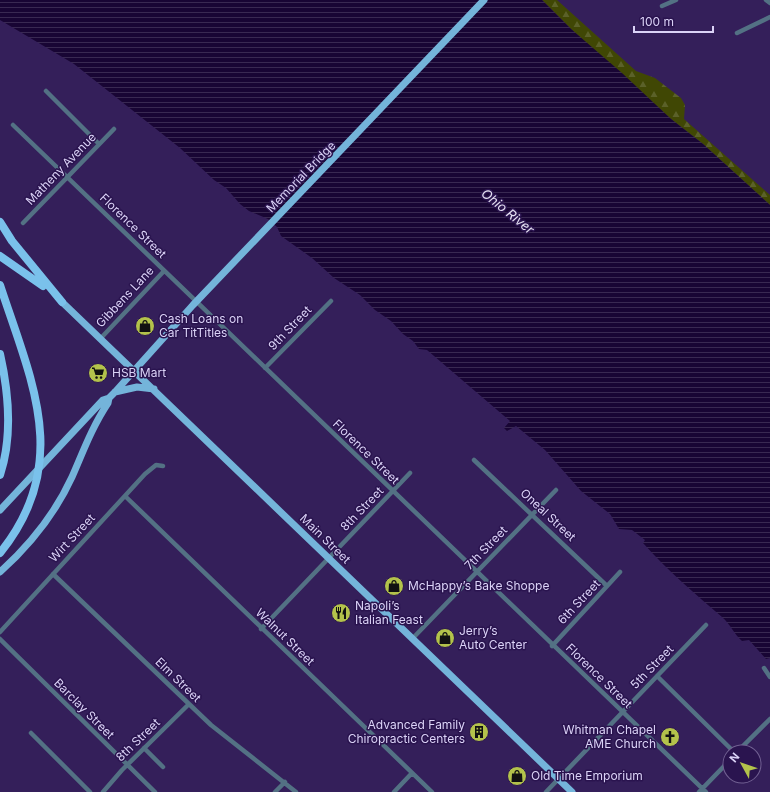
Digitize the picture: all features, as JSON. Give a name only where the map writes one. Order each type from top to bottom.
[{"type":"highway","points":[[0,222],[12,242],[62,302]]},
{"type":"highway","points":[[0,256],[32,277],[62,302]]},
{"type":"highway","points":[[0,285],[34,390],[40,420],[41,437],[38,474],[30,500],[22,521],[0,553]]},
{"type":"highway","points":[[0,354],[7,394],[8,410],[7,444],[0,475]]},
{"type":"main road","name":"Memorial Bridge","points":[[109,398],[193,305],[484,0]]},
{"type":"main road","name":"Main Street","points":[[62,302],[572,792]]},
{"type":"main road","points":[[115,392],[137,387],[154,389]]},
{"type":"main road","points":[[0,510],[103,400],[109,398]]},
{"type":"main road","points":[[0,572],[42,529],[72,478],[86,442],[108,403],[109,398]]},
{"type":"street","points":[[662,6],[676,0]]},
{"type":"street","points":[[766,0],[770,3]]},
{"type":"street","points":[[737,33],[770,17]]},
{"type":"street","points":[[46,91],[99,144]]},
{"type":"street","name":"Florence Street","points":[[13,125],[622,712],[702,791]]},
{"type":"street","name":"Matheny Avenue","points":[[23,223],[114,129]]},
{"type":"street","name":"Gibbens Lane","points":[[101,338],[164,271]]},
{"type":"street","name":"9th Street","points":[[265,368],[330,301]]},
{"type":"street","name":"Oneal Street","points":[[474,460],[607,586]]},
{"type":"street","name":"Wirt Street","points":[[0,632],[153,467],[158,464],[163,466]]},
{"type":"street","name":"8th Street","points":[[261,629],[410,473]]},
{"type":"street","name":"7th Street","points":[[413,638],[556,490]]},
{"type":"street","name":"Walnut Street","points":[[125,496],[261,629],[432,792]]},
{"type":"street","name":"6th Street","points":[[552,646],[620,572]]},
{"type":"street","name":"Elm Street","points":[[53,574],[227,739],[285,782],[296,792]]},
{"type":"street","name":"5th Street","points":[[546,792],[706,625]]},
{"type":"street","name":"Barclay Street","points":[[0,639],[127,765],[148,790],[154,792]]},
{"type":"street","points":[[764,668],[770,677]]},
{"type":"street","points":[[657,676],[726,744]]},
{"type":"street","name":"8th Street","points":[[103,792],[127,765],[189,704]]},
{"type":"street","points":[[745,744],[770,719]]},
{"type":"street","points":[[30,733],[90,792]]},
{"type":"street","points":[[144,748],[163,767]]},
{"type":"street","points":[[702,791],[722,769]]},
{"type":"street","points":[[394,792],[412,773]]},
{"type":"street","points":[[275,792],[285,782]]},
{"type":"green space","points":[[542,0],[557,0],[636,71],[655,78],[681,98],[685,105],[684,119],[770,195],[770,205],[703,144],[671,119],[571,29]]},
{"type":"water","name":"Ohio River","points":[[0,0],[542,0],[571,29],[622,73],[671,119],[703,144],[770,205],[770,658],[766,659],[749,640],[742,641],[725,620],[681,582],[652,553],[643,543],[645,540],[632,530],[619,529],[610,514],[581,491],[545,450],[516,426],[507,431],[504,428],[510,421],[427,350],[419,349],[413,341],[403,334],[391,321],[375,310],[360,295],[334,278],[312,258],[281,236],[277,227],[268,219],[249,211],[240,204],[226,188],[214,180],[180,148],[74,64],[0,20]]},
{"type":"place","name":"Cash Loans on Car TitTitles","points":[[145,326]]},
{"type":"place","name":"HSB Mart","points":[[98,373]]},
{"type":"place","name":"McHappy’s Bake Shoppe","points":[[394,586]]},
{"type":"place","name":"Napoli’s Italian Feast","points":[[341,613]]},
{"type":"place","name":"Jerry’s Auto Center","points":[[445,638]]},
{"type":"place","name":"Advanced Family Chiropractic Centers","points":[[479,732]]},
{"type":"place","name":"Whitman Chapel AME Church","points":[[670,737]]},
{"type":"place","name":"Old Time Emporium","points":[[517,776]]}]
